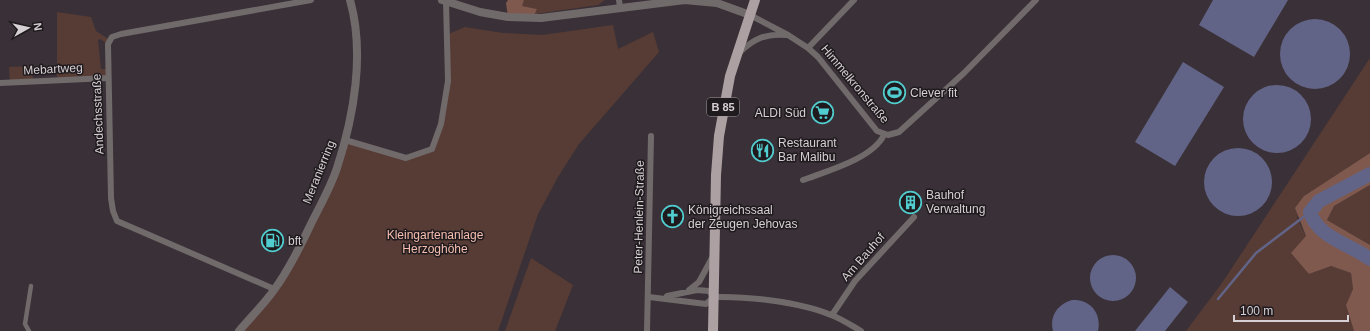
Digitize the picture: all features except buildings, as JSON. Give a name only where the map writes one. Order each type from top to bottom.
[{"type":"main road","name":"B 85","points":[[713,331],[714,255],[719,136],[725,96],[735,57],[755,0]]},
{"type":"street","name":"Andechsstraße","points":[[274,290],[117,221],[113,211],[111,198],[108,44],[115,35],[311,0]]},
{"type":"street","name":"Meranierring","points":[[239,331],[274,290],[286,272],[320,206],[336,169],[345,140],[354,94],[356,37],[350,0]]},
{"type":"street","name":"Himmelkronstraße","points":[[345,140],[406,158],[432,149],[441,124],[448,81],[444,1],[480,12],[508,17],[541,18],[620,4],[685,0],[717,3],[750,15],[788,35],[808,48],[818,57],[877,131],[884,135]]},
{"type":"street","name":"Himmelkronstraße","points":[[808,48],[854,0]]},
{"type":"street","points":[[803,180],[837,168],[861,156],[880,142],[884,135],[892,135],[907,125],[964,73],[1036,0]]},
{"type":"street","points":[[735,57],[744,48],[762,36],[773,34],[788,35]]},
{"type":"street","name":"Mebartweg","points":[[0,83],[108,78]]},
{"type":"street","name":"Peter-Henlein-Straße","points":[[647,331],[649,297],[651,136]]},
{"type":"street","name":"Am Bauhof","points":[[832,315],[855,280],[914,217]]},
{"type":"street","points":[[686,292],[699,282],[714,255]]},
{"type":"street","points":[[29,331],[25,324],[31,286]]},
{"type":"street","points":[[662,298],[686,292],[704,290],[709,291],[714,297]]},
{"type":"street","points":[[649,297],[706,304],[714,297],[756,299],[788,304],[832,315],[861,331]]},
{"type":"green space","points":[[524,0],[605,0],[598,5],[535,14],[537,9],[521,6]]},
{"type":"green space","points":[[57,12],[91,17],[96,31],[110,40],[108,44],[100,39],[98,40],[101,69],[108,69],[108,78],[57,79]]},
{"type":"green space","name":"Kleingartenanlage Herzoghöhe","points":[[613,25],[618,49],[653,32],[659,52],[579,144],[558,177],[538,214],[498,331],[239,331],[274,289],[303,240],[345,140],[406,158],[432,149],[444,106],[447,65],[446,35],[465,27],[503,33],[542,35]]},
{"type":"green space","points":[[1370,58],[1370,153],[1304,196],[1297,218],[1306,236],[1309,274],[1331,266],[1351,273],[1353,289],[1346,305],[1354,331],[1186,331],[1222,283]]},
{"type":"green space","points":[[32,66],[33,81],[10,83],[9,67]]},
{"type":"green space","points":[[1370,185],[1370,245],[1327,220],[1334,206]]},
{"type":"green space","points":[[531,258],[573,285],[555,331],[505,331]]},
{"type":"shaded area","points":[[508,0],[524,0],[522,6],[537,9],[533,18],[508,17],[506,3]]},
{"type":"shaded area","points":[[1370,153],[1370,185],[1334,206],[1327,220],[1370,245],[1370,331],[1354,331],[1346,305],[1353,289],[1351,273],[1331,266],[1309,274],[1291,253],[1306,236],[1295,208],[1304,196]]},
{"type":"water","points":[[1213,0],[1288,0],[1254,57],[1199,25]]},
{"type":"water","points":[[1308,19],[1322,19],[1335,25],[1344,34],[1348,40],[1350,54],[1348,68],[1340,79],[1329,87],[1322,89],[1308,89],[1301,87],[1290,79],[1282,68],[1280,61],[1280,47],[1282,40],[1290,29],[1301,21]]},
{"type":"water","points":[[1183,62],[1224,87],[1175,166],[1135,142]]},
{"type":"water","points":[[1270,85],[1284,85],[1296,90],[1306,100],[1311,112],[1311,126],[1306,138],[1296,148],[1284,153],[1270,153],[1258,148],[1248,138],[1243,126],[1243,112],[1248,100],[1258,90]]},
{"type":"water","points":[[1238,148],[1251,151],[1262,158],[1269,169],[1272,182],[1269,195],[1262,206],[1251,213],[1238,216],[1225,213],[1214,206],[1207,195],[1204,182],[1207,169],[1214,158],[1225,151]]},
{"type":"water","points":[[1118,255],[1122,256],[1132,265],[1135,269],[1135,287],[1126,297],[1118,301],[1108,301],[1100,297],[1091,287],[1090,273],[1094,265],[1104,256]]},
{"type":"water","points":[[1170,287],[1188,302],[1165,331],[1135,331]]},
{"type":"water","points":[[1072,300],[1084,302],[1093,308],[1098,318],[1098,331],[1053,331],[1052,320],[1056,311],[1063,304]]},
{"type":"waterway","points":[[1370,174],[1319,201],[1310,212],[1314,221],[1327,234],[1370,259]]},
{"type":"waterway","points":[[1218,299],[1256,253],[1310,212]]},
{"type":"place","name":"Clever fit","points":[[895,93]]},
{"type":"place","name":"ALDI Süd","points":[[822,113]]},
{"type":"place","name":"Restaurant Bar Malibu","points":[[763,150]]},
{"type":"place","name":"Bauhof Verwaltung","points":[[910,202]]},
{"type":"place","name":"Königreichssaal der Zeugen Jehovas","points":[[672,217]]},
{"type":"place","name":"bft","points":[[273,241]]}]
